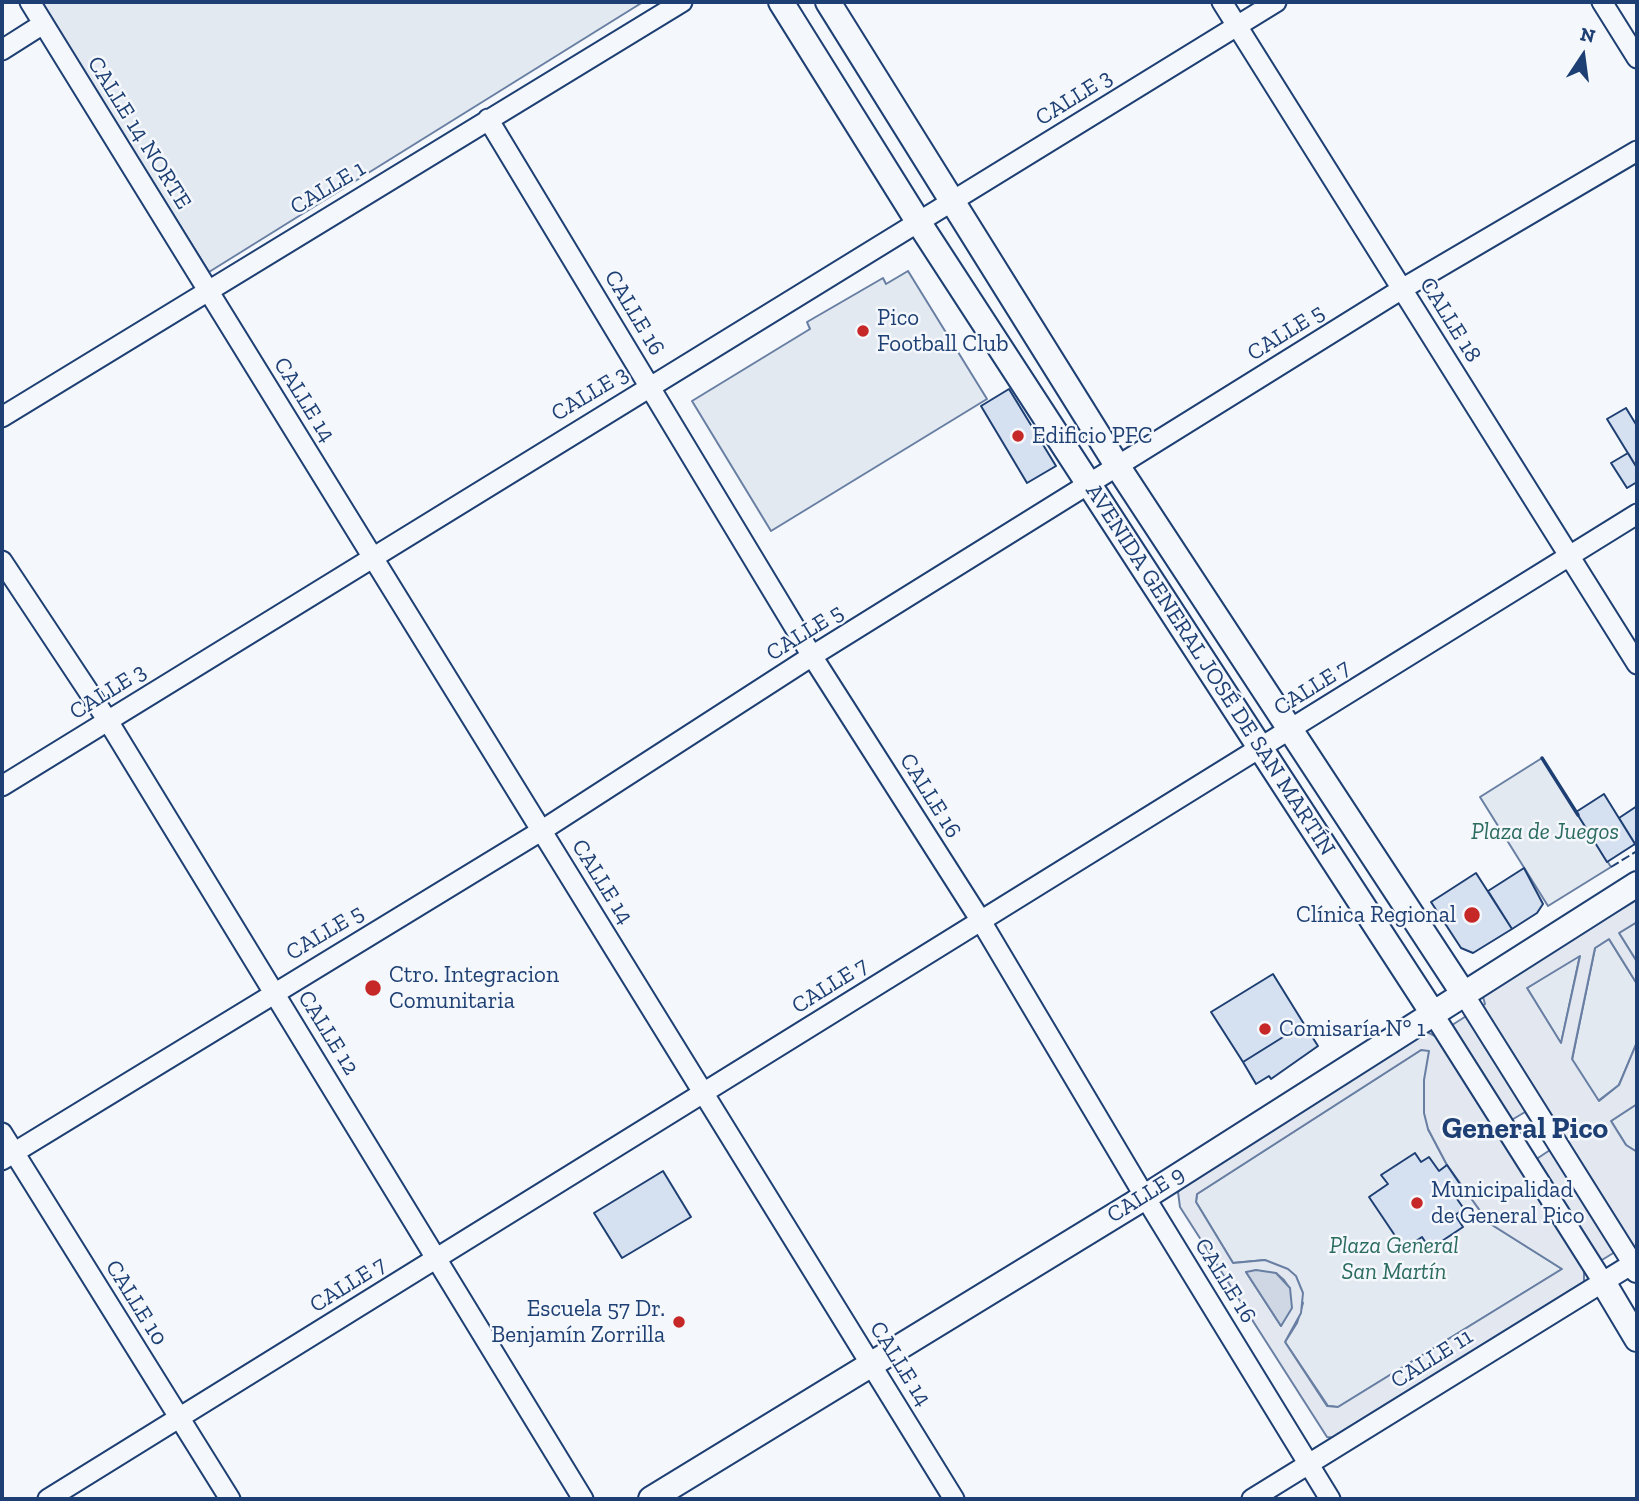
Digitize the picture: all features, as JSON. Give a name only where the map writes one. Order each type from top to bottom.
[{"type":"main road","name":"AVENIDA GENERAL JOSÉ DE SAN MARTÍN","points":[[781,2],[919,223],[1091,485],[1259,750],[1432,1012]]},
{"type":"main road","name":"AVENIDA GENERAL JOSÉ DE SAN MARTÍN","points":[[828,2],[1118,467],[1463,993]]},
{"type":"main road","name":"CALLE 9","points":[[651,1499],[1145,1197],[1637,884]]},
{"type":"main road","name":"AVENIDA GENERAL JOSÉ DE SAN MARTÍN","points":[[1603,1282],[1637,1339]]},
{"type":"street","name":"CALLE 14 NORTE","points":[[30,2],[208,290]]},
{"type":"street","name":"CALLE 1","points":[[2,417],[682,2]]},
{"type":"street","name":"CALLE 18","points":[[1222,2],[1637,664]]},
{"type":"street","name":"CALLE 3","points":[[2,786],[1276,2]]},
{"type":"street","points":[[1602,2],[1637,58]]},
{"type":"street","points":[[2,50],[43,24]]},
{"type":"street","name":"CALLE 16","points":[[488,119],[812,656],[981,921],[1145,1197],[1330,1499]]},
{"type":"street","name":"CALLE 5","points":[[8,1156],[541,831],[812,656],[1091,485],[1402,289],[1637,151]]},
{"type":"street","name":"CALLE 14","points":[[208,290],[954,1499]]},
{"type":"street","name":"CALLE 7","points":[[48,1499],[1637,514]]},
{"type":"street","name":"CALLE 12","points":[[2,561],[108,721],[583,1499]]},
{"type":"street","name":"AVENIDA GENERAL JOSÉ DE SAN MARTÍN","points":[[1463,993],[1636,1265]]},
{"type":"street","name":"AVENIDA GENERAL JOSÉ DE SAN MARTÍN","points":[[1432,1012],[1603,1282]]},
{"type":"street","name":"CALLE 10","points":[[2,1133],[8,1156],[230,1499]]},
{"type":"street","name":"CALLE 11","points":[[1252,1499],[1603,1282],[1636,1265]]},
{"type":"green space","points":[[41,2],[643,2],[209,272]]},
{"type":"green space","points":[[908,271],[987,399],[771,531],[692,401],[810,329],[807,322],[883,278],[886,284]]},
{"type":"green space","name":"Plaza de Juegos","points":[[1542,758],[1611,867],[1548,906],[1480,797]]},
{"type":"green space","points":[[1637,922],[1637,962],[1619,933]]},
{"type":"green space","points":[[1609,939],[1637,984],[1637,1043],[1619,1085],[1598,1101],[1572,1060],[1595,948]]},
{"type":"green space","points":[[1580,955],[1561,1044],[1527,988]]},
{"type":"green space","name":"Plaza General San Martín","points":[[1421,1050],[1430,1050],[1428,1129],[1447,1165],[1489,1223],[1562,1269],[1338,1407],[1328,1406],[1285,1342],[1297,1323],[1303,1303],[1265,1260],[1233,1263],[1196,1202],[1197,1194]]},
{"type":"green space","points":[[1637,1104],[1637,1152],[1626,1145],[1611,1121]]},
{"type":"shaded area","points":[[1637,900],[1637,922],[1619,933],[1637,962],[1637,984],[1609,939],[1595,948],[1572,1059],[1599,1101],[1619,1085],[1637,1042],[1637,1104],[1611,1121],[1626,1145],[1637,1152],[1637,1250],[1628,1244],[1584,1271],[1584,1285],[1335,1438],[1327,1437],[1180,1207],[1178,1192],[1184,1184],[1425,1031],[1435,1036],[1485,1004],[1483,997],[1487,989]],"holes":[[[1580,956],[1561,1043],[1527,988]],[[1421,1050],[1429,1051],[1424,1080],[1424,1113],[1428,1129],[1447,1165],[1489,1223],[1562,1269],[1338,1407],[1327,1406],[1285,1342],[1301,1313],[1303,1293],[1296,1276],[1288,1269],[1265,1260],[1233,1263],[1196,1202],[1197,1194]],[[1525,1112],[1550,1150],[1535,1160],[1510,1121]],[[1246,1272],[1276,1273],[1290,1289],[1281,1326]]]},
{"type":"shaded area","points":[[1256,1270],[1276,1273],[1290,1288],[1292,1308],[1281,1326],[1246,1272]]},
{"type":"building","name":"Edificio PFC","points":[[1009,389],[1056,466],[1027,483],[981,406]]},
{"type":"building","points":[[1626,408],[1637,426],[1637,468],[1607,419]]},
{"type":"building","points":[[1628,453],[1637,468],[1637,482],[1627,488],[1611,463]]},
{"type":"building","points":[[1604,794],[1635,844],[1607,862],[1576,812]]},
{"type":"building","points":[[1637,806],[1637,847],[1619,818]]},
{"type":"building","points":[[1524,868],[1543,904],[1537,913],[1512,929],[1488,891]]},
{"type":"building","name":"Clínica Regional","points":[[1476,873],[1512,929],[1473,953],[1461,948],[1431,902]]},
{"type":"building","points":[[1273,974],[1304,1024],[1243,1062],[1211,1012]]},
{"type":"building","points":[[1304,1024],[1318,1046],[1271,1079],[1269,1076],[1256,1084],[1243,1062]]},
{"type":"building","name":"Municipalidad de General Pico","points":[[1415,1153],[1421,1162],[1429,1157],[1439,1171],[1447,1165],[1464,1190],[1455,1196],[1464,1209],[1455,1215],[1463,1227],[1430,1249],[1422,1237],[1404,1249],[1369,1197],[1388,1184],[1381,1175]]},
{"type":"building","points":[[663,1171],[691,1217],[622,1258],[594,1213]]},
{"type":"fence","points":[[1611,867],[1637,851]]},
{"type":"wall","points":[[1542,758],[1578,815]]},
{"type":"place","name":"Pico Football Club","points":[[863,331]]},
{"type":"place","name":"Edificio PFC","points":[[1018,436]]},
{"type":"place","name":"Clínica Regional","points":[[1472,915]]},
{"type":"place","name":"Ctro. Integracion Comunitaria","points":[[373,988]]},
{"type":"place","name":"Comisaría N° 1","points":[[1265,1029]]},
{"type":"place","name":"Municipalidad de General Pico","points":[[1417,1203]]},
{"type":"place","name":"Escuela 57 Dr. Benjamín Zorrilla","points":[[679,1322]]},
{"type":"district","name":"General Pico","points":[[1525,1129]]}]
